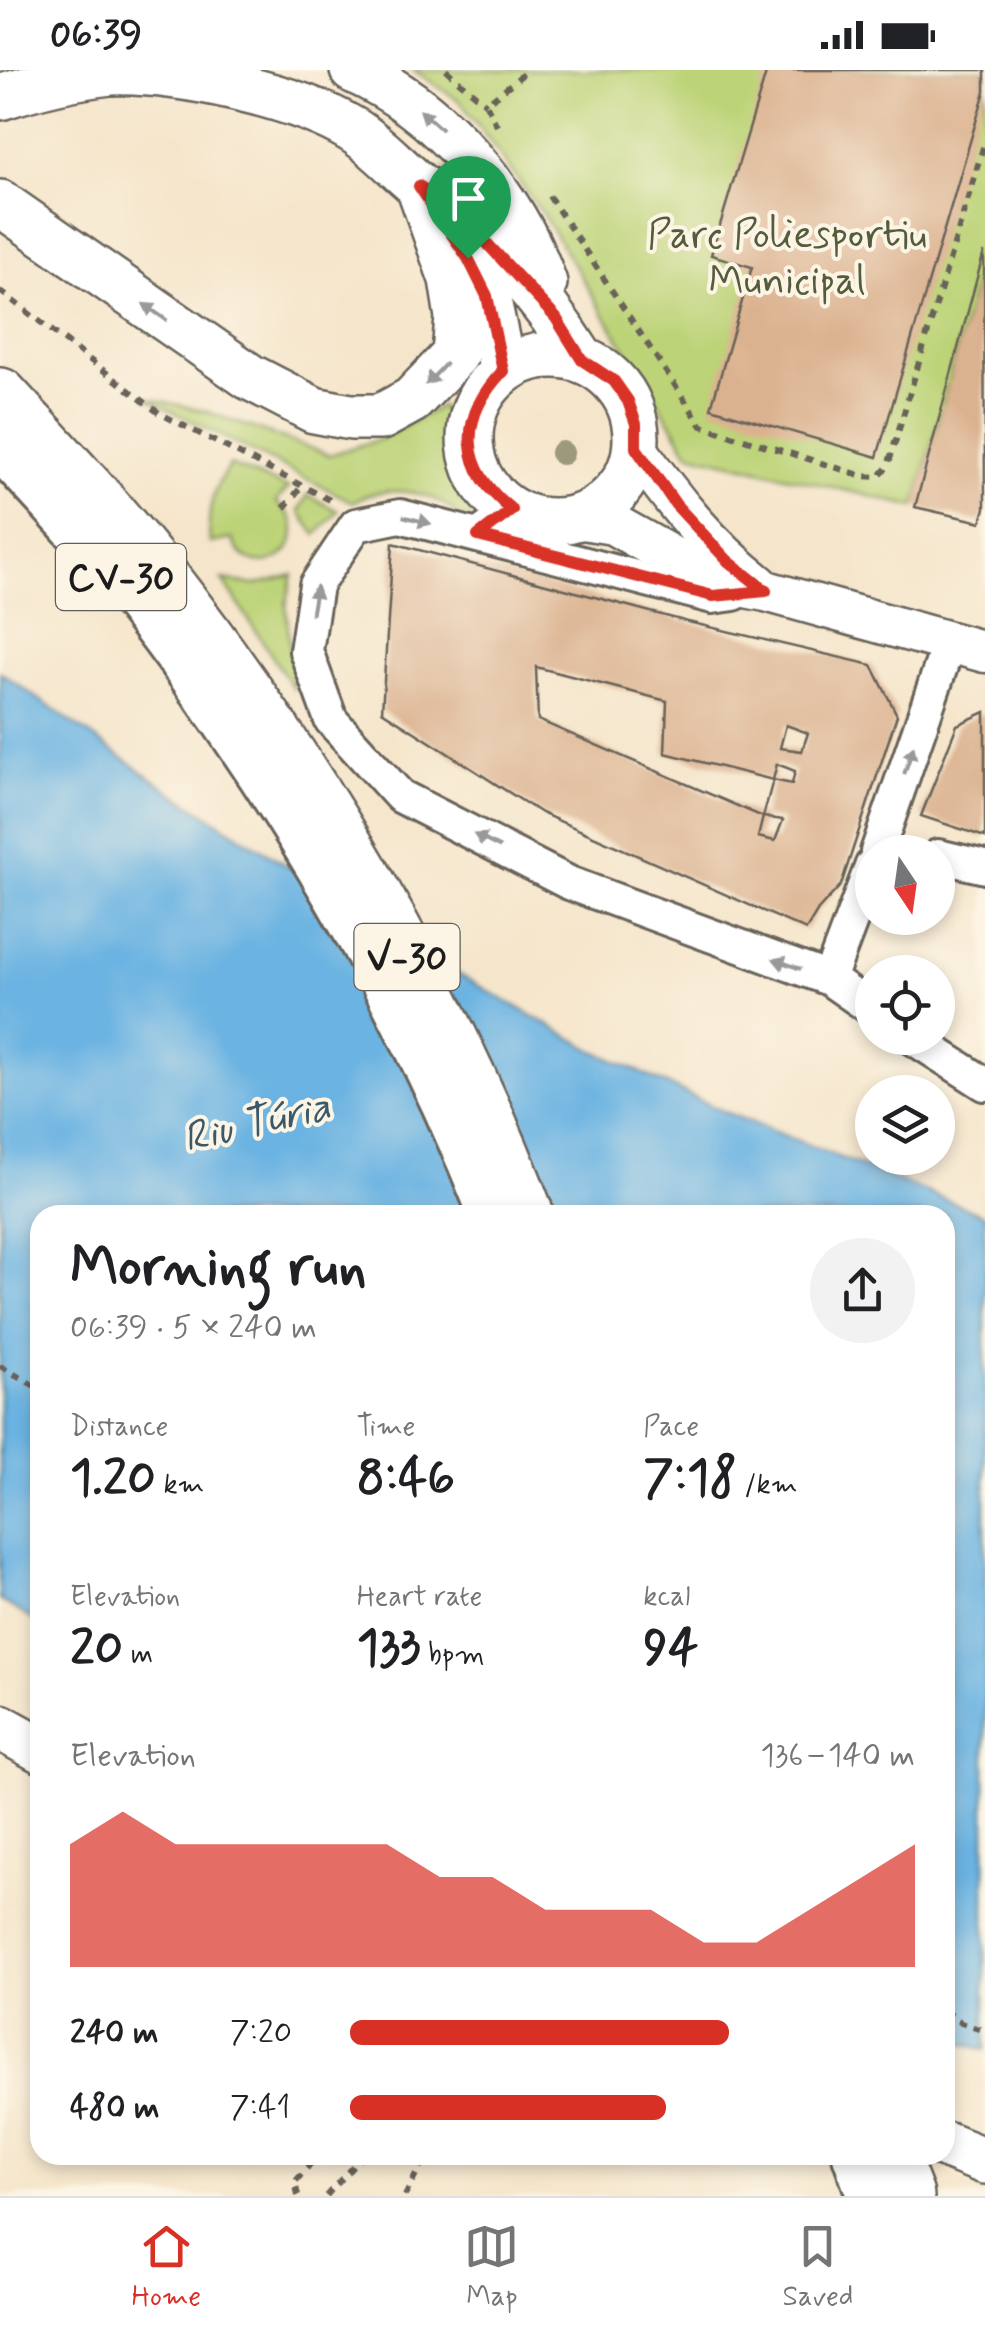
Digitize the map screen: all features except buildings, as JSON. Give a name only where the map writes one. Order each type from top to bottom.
[{"type":"highway","name":"V-30","points":[[0,396],[160,578],[245,717],[342,841],[412,964],[497,1141],[522,1205]]},
{"type":"highway","name":"CV-30","points":[[0,440],[245,717],[320,863],[382,970],[471,1153],[492,1205]]},
{"type":"highway","points":[[863,2165],[874,2196]]},
{"type":"highway","points":[[894,2165],[906,2196]]},
{"type":"main road","points":[[352,70],[422,111],[468,154],[504,205],[540,270],[556,318]]},
{"type":"main road","points":[[0,98],[42,84],[114,72],[176,74],[239,86],[307,108],[351,129],[419,186],[458,212],[556,318],[582,360]]},
{"type":"main road","points":[[0,202],[250,377],[314,410],[351,417],[381,417],[412,400],[455,355],[458,317],[452,279],[419,186]]},
{"type":"main road","points":[[419,186],[468,258],[487,296],[503,371]]},
{"type":"main road","points":[[549,355],[582,360],[614,381],[628,401],[636,424],[636,448],[630,471],[617,492],[599,508],[577,518],[495,523],[491,494],[476,470],[470,444],[472,416],[484,391],[503,371],[525,360],[549,355]]},
{"type":"main road","points":[[0,1727],[30,1743]]},
{"type":"main road","points":[[955,2149],[985,2162]]},
{"type":"street","points":[[636,448],[676,505],[728,561],[766,591]]},
{"type":"street","points":[[766,591],[713,596],[495,523],[350,516],[316,585],[306,652],[332,720],[400,796],[569,883],[829,979],[855,997]]},
{"type":"street","points":[[577,518],[613,524],[715,581],[974,642],[886,835]]},
{"type":"street","points":[[955,860],[985,868]]},
{"type":"street","points":[[829,979],[855,911]]},
{"type":"street","points":[[940,1055],[985,1084]]},
{"type":"street","points":[[955,2138],[985,2148]]},
{"type":"path","points":[[446,70],[486,104],[499,130]]},
{"type":"path","points":[[486,104],[528,70]]},
{"type":"path","points":[[544,190],[702,426],[863,476],[878,477],[888,466],[985,140]]},
{"type":"path","points":[[0,291],[160,414],[302,486],[350,516]]},
{"type":"path","points":[[284,508],[302,486]]},
{"type":"path","points":[[0,1366],[30,1383]]},
{"type":"path","points":[[955,2019],[985,2031]]},
{"type":"path","points":[[298,2196],[295,2182],[309,2165]]},
{"type":"path","points":[[326,2196],[354,2165]]},
{"type":"path","points":[[404,2196],[421,2165]]},
{"type":"green space","name":"Parc Poliesportiu Municipal","points":[[413,70],[985,70],[985,245],[915,507],[689,453],[542,213],[461,102]]},
{"type":"green space","points":[[144,397],[205,411],[329,455],[381,439],[441,406],[446,414],[455,475],[487,519],[458,517],[437,501],[408,492],[378,493],[353,502]]},
{"type":"green space","points":[[230,465],[288,488],[276,502],[290,517],[294,531],[291,545],[270,562],[256,562],[243,555],[232,539],[210,543],[212,502]]},
{"type":"green space","points":[[308,495],[338,511],[316,535],[299,511]]},
{"type":"green space","points":[[293,575],[286,605],[294,690],[223,580],[255,585]]},
{"type":"water","name":"Riu Túria","points":[[0,672],[173,793],[453,971],[595,1051],[725,1112],[855,1164],[855,1175],[884,1175],[985,1215],[985,2050],[955,2041],[955,1205],[30,1205],[30,1618],[0,1600]]},
{"type":"route","points":[[419,186],[458,212],[556,318],[582,360],[614,381],[628,401],[636,424],[636,448],[676,505],[728,561],[766,591],[713,596],[478,536],[512,510],[491,494],[476,470],[470,444],[472,416],[484,391],[503,371],[487,296],[468,258],[419,186]]}]
